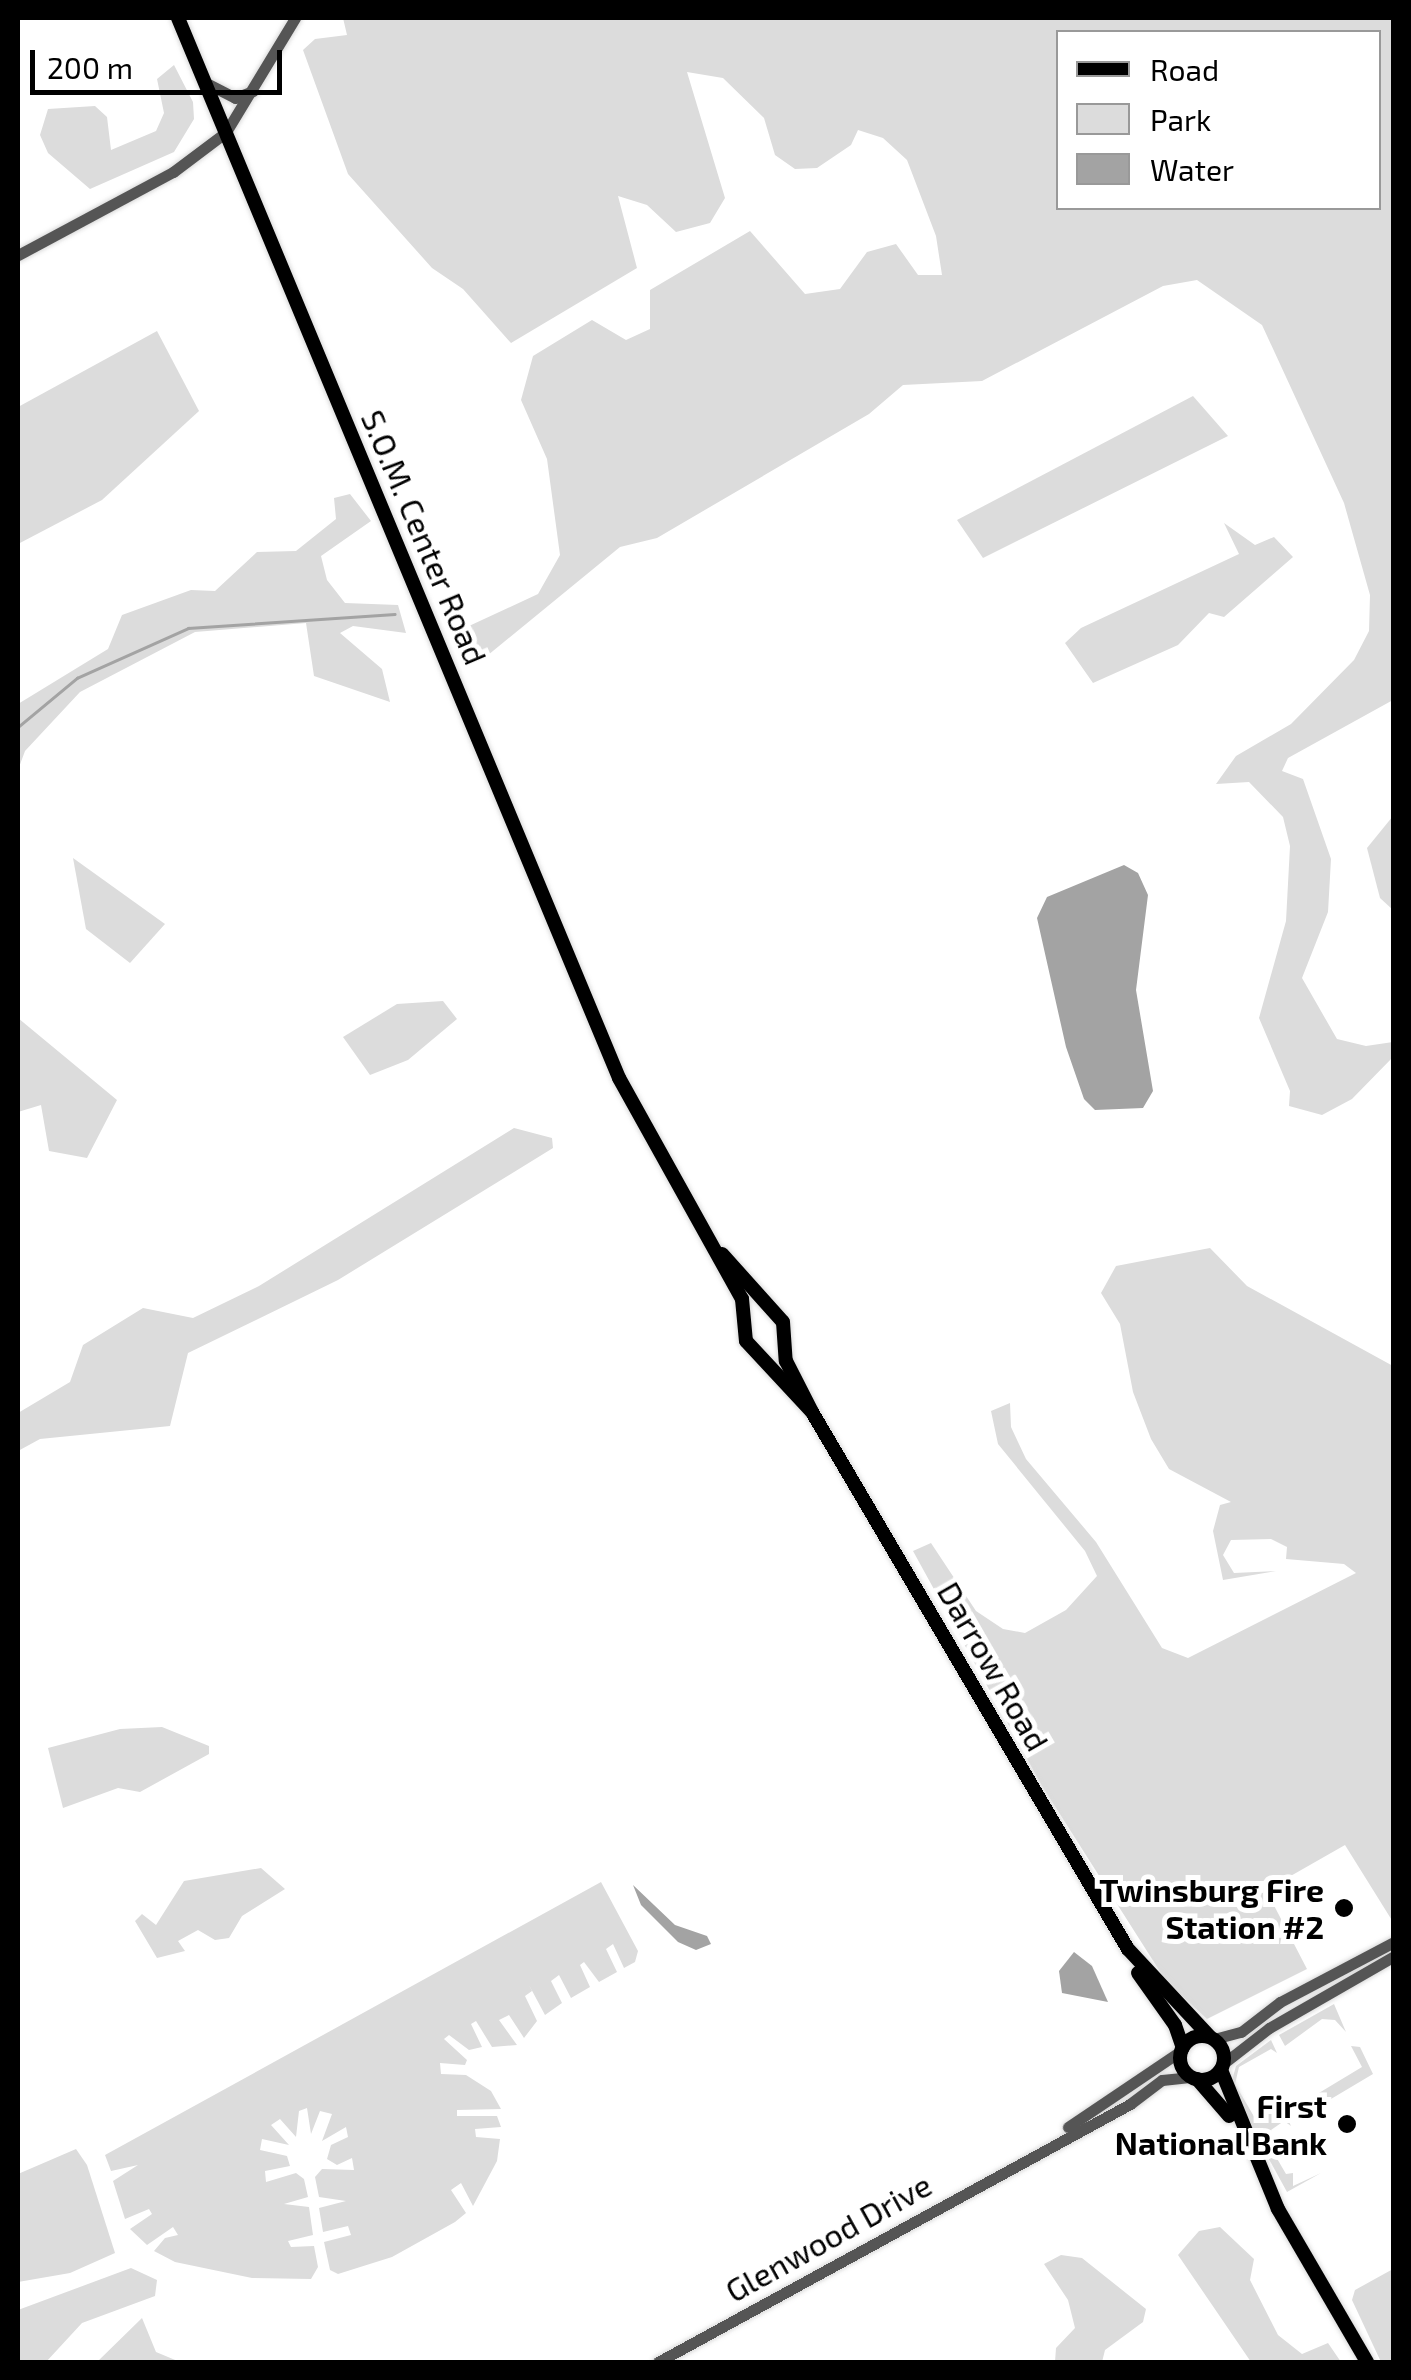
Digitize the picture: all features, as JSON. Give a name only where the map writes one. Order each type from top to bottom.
[{"type":"main road","name":"S.O.M. Center Road","points":[[178,18],[619,1078]]},
{"type":"main road","name":"Darrow Road","points":[[619,1078],[718,1252],[747,1320],[744,1337],[812,1412]]},
{"type":"main road","name":"Darrow Road","points":[[718,1252],[785,1327],[782,1343],[812,1412],[1128,1949],[1182,2049]]},
{"type":"main road","points":[[747,1320],[772,1312]]},
{"type":"main road","points":[[758,1352],[782,1343]]},
{"type":"main road","name":"Darrow Road","points":[[1128,1949],[1212,2038]]},
{"type":"main road","points":[[1255,2159],[1212,2038],[1191,2038],[1182,2049],[1181,2062],[1255,2159],[1367,2362]]},
{"type":"main road","points":[[1194,2078],[1222,2066]]},
{"type":"street","points":[[18,255],[189,162],[226,132],[257,88],[295,18]]},
{"type":"street","points":[[205,82],[235,98],[257,88]]},
{"type":"street","points":[[1212,2038],[1240,2032],[1280,2002],[1394,1942]]},
{"type":"street","points":[[1222,2066],[1269,2028],[1394,1956]]},
{"type":"street","name":"Glenwood Drive","points":[[1024,2159],[1182,2049]]},
{"type":"street","name":"Glenwood Drive","points":[[658,2362],[1162,2080],[1194,2078]]},
{"type":"green space","points":[[343,18],[1393,18],[1393,700],[1288,758],[1282,771],[1303,779],[1331,859],[1328,912],[1302,978],[1337,1039],[1366,1046],[1393,1042],[1393,1057],[1352,1099],[1322,1115],[1289,1106],[1290,1091],[1259,1018],[1286,921],[1290,846],[1283,817],[1249,782],[1216,784],[1236,756],[1291,724],[1354,660],[1369,631],[1370,595],[1344,503],[1262,325],[1197,280],[1163,286],[982,381],[903,385],[869,414],[657,538],[620,547],[482,660],[465,649],[469,626],[538,594],[560,555],[547,459],[521,400],[533,356],[592,320],[626,340],[650,329],[650,290],[750,231],[805,294],[840,289],[867,252],[896,244],[918,275],[942,275],[936,236],[907,160],[883,138],[858,130],[851,145],[817,168],[795,169],[775,155],[764,118],[723,78],[687,72],[725,198],[710,223],[676,232],[647,205],[618,196],[637,268],[511,343],[463,289],[432,268],[348,174],[303,50],[315,39],[347,35]]},
{"type":"green space","points":[[174,65],[193,102],[194,119],[174,152],[90,189],[48,153],[40,135],[48,109],[95,106],[107,117],[111,150],[156,131],[164,113],[157,79]]},
{"type":"green space","points":[[157,331],[199,411],[102,500],[18,544],[18,407]]},
{"type":"green space","points":[[1193,396],[1228,436],[983,558],[957,520]]},
{"type":"green space","points":[[350,494],[371,521],[321,556],[327,580],[345,603],[398,605],[406,633],[353,626],[340,633],[382,669],[390,702],[314,676],[306,623],[195,632],[80,692],[25,751],[18,770],[18,704],[108,649],[122,615],[191,590],[215,591],[257,552],[296,551],[336,519],[334,498]]},
{"type":"green space","points":[[1224,523],[1255,545],[1274,537],[1293,557],[1224,617],[1209,613],[1178,645],[1093,683],[1065,643],[1081,628],[1239,554]]},
{"type":"green space","points":[[1393,816],[1393,910],[1380,898],[1367,848]]},
{"type":"green space","points":[[73,858],[165,924],[130,963],[86,929]]},
{"type":"green space","points":[[443,1001],[457,1019],[408,1060],[370,1075],[343,1037],[397,1004]]},
{"type":"green space","points":[[18,1018],[117,1100],[87,1158],[49,1151],[41,1105],[18,1112]]},
{"type":"green space","points":[[514,1128],[552,1138],[553,1148],[338,1280],[188,1353],[170,1426],[40,1439],[18,1451],[18,1413],[70,1382],[83,1345],[143,1308],[193,1318],[259,1286]]},
{"type":"green space","points":[[1210,1248],[1247,1286],[1393,1366],[1393,1922],[1345,1845],[1266,1890],[1307,1969],[1207,2019],[1166,1981],[1042,1786],[913,1551],[931,1543],[976,1611],[1003,1629],[1025,1633],[1066,1610],[1097,1576],[1085,1551],[998,1444],[991,1411],[1010,1403],[1011,1427],[1026,1459],[1096,1542],[1162,1648],[1188,1658],[1356,1573],[1344,1564],[1286,1559],[1287,1547],[1271,1539],[1231,1540],[1223,1555],[1234,1573],[1276,1571],[1223,1580],[1213,1531],[1220,1505],[1231,1502],[1169,1469],[1151,1439],[1133,1392],[1120,1324],[1101,1293],[1116,1266]]},
{"type":"green space","points":[[162,1727],[209,1746],[209,1754],[140,1792],[118,1788],[63,1808],[48,1748],[120,1729]]},
{"type":"green space","points":[[261,1868],[285,1889],[242,1916],[229,1938],[215,1940],[198,1930],[178,1941],[185,1951],[157,1958],[135,1921],[142,1914],[156,1925],[184,1881]]},
{"type":"green space","points":[[601,1882],[638,1951],[635,1962],[624,1968],[613,1944],[606,1949],[617,1972],[599,1982],[584,1962],[580,1965],[590,1987],[571,1998],[559,1975],[551,1981],[562,2003],[545,2015],[529,1985],[532,1991],[525,1996],[537,2021],[524,2038],[509,2015],[499,2020],[517,2045],[492,2047],[476,2021],[471,2024],[482,2047],[469,2050],[449,2035],[444,2039],[467,2060],[465,2065],[440,2063],[441,2074],[466,2075],[491,2091],[501,2109],[457,2110],[457,2116],[497,2116],[501,2127],[475,2129],[476,2137],[500,2139],[497,2161],[473,2206],[461,2183],[451,2190],[466,2213],[455,2222],[392,2257],[338,2274],[330,2270],[324,2242],[351,2235],[348,2226],[323,2232],[319,2208],[346,2201],[319,2197],[315,2177],[322,2169],[354,2170],[352,2158],[337,2165],[327,2159],[331,2145],[348,2137],[346,2127],[322,2141],[332,2114],[320,2111],[311,2134],[307,2108],[299,2111],[296,2137],[280,2119],[271,2125],[289,2145],[262,2139],[260,2150],[287,2156],[290,2166],[265,2171],[266,2182],[296,2173],[304,2179],[308,2197],[284,2204],[309,2207],[313,2235],[288,2241],[291,2247],[314,2246],[318,2267],[311,2279],[252,2278],[175,2262],[154,2251],[165,2238],[178,2235],[173,2227],[147,2245],[130,2229],[152,2214],[149,2209],[125,2219],[113,2181],[138,2165],[111,2171],[105,2155]]},
{"type":"green space","points":[[1334,2004],[1346,2032],[1335,2020],[1322,2019],[1285,2046],[1279,2035]]},
{"type":"green space","points":[[1271,2040],[1277,2053],[1271,2049],[1239,2067],[1235,2084],[1256,2120],[1279,2108],[1286,2115],[1291,2126],[1284,2121],[1271,2130],[1274,2138],[1268,2143],[1286,2174],[1293,2173],[1293,2186],[1321,2173],[1287,2192],[1230,2088],[1236,2066]]},
{"type":"green space","points":[[1351,2046],[1360,2047],[1373,2074],[1299,2118],[1294,2108],[1362,2067]]},
{"type":"green space","points":[[76,2149],[87,2165],[115,2253],[70,2273],[18,2282],[18,2174]]},
{"type":"green space","points":[[1220,2227],[1254,2259],[1250,2280],[1278,2335],[1302,2354],[1328,2343],[1341,2362],[1251,2362],[1178,2255],[1199,2231]]},
{"type":"green space","points":[[1061,2255],[1082,2258],[1146,2309],[1143,2322],[1105,2350],[1102,2362],[1055,2362],[1056,2348],[1075,2328],[1068,2300],[1044,2264]]},
{"type":"green space","points":[[131,2268],[157,2280],[155,2296],[82,2323],[46,2362],[18,2362],[18,2310]]},
{"type":"green space","points":[[1393,2269],[1393,2362],[1381,2362],[1352,2300],[1355,2290]]},
{"type":"green space","points":[[142,2318],[156,2352],[180,2362],[97,2362]]},
{"type":"water","points":[[1124,865],[1138,873],[1148,895],[1136,990],[1153,1091],[1143,1108],[1095,1110],[1084,1099],[1066,1047],[1037,918],[1047,897]]},
{"type":"water","points":[[633,1885],[675,1925],[707,1936],[711,1944],[696,1950],[678,1942],[641,1905]]},
{"type":"water","points":[[1074,1952],[1092,1966],[1108,2002],[1062,1993],[1059,1971]]},
{"type":"waterway","points":[[18,727],[77,678],[188,628],[395,614]]},
{"type":"place","name":"Twinsburg Fire Station #2","points":[[1344,1908]]},
{"type":"place","name":"First National Bank","points":[[1347,2124]]}]
